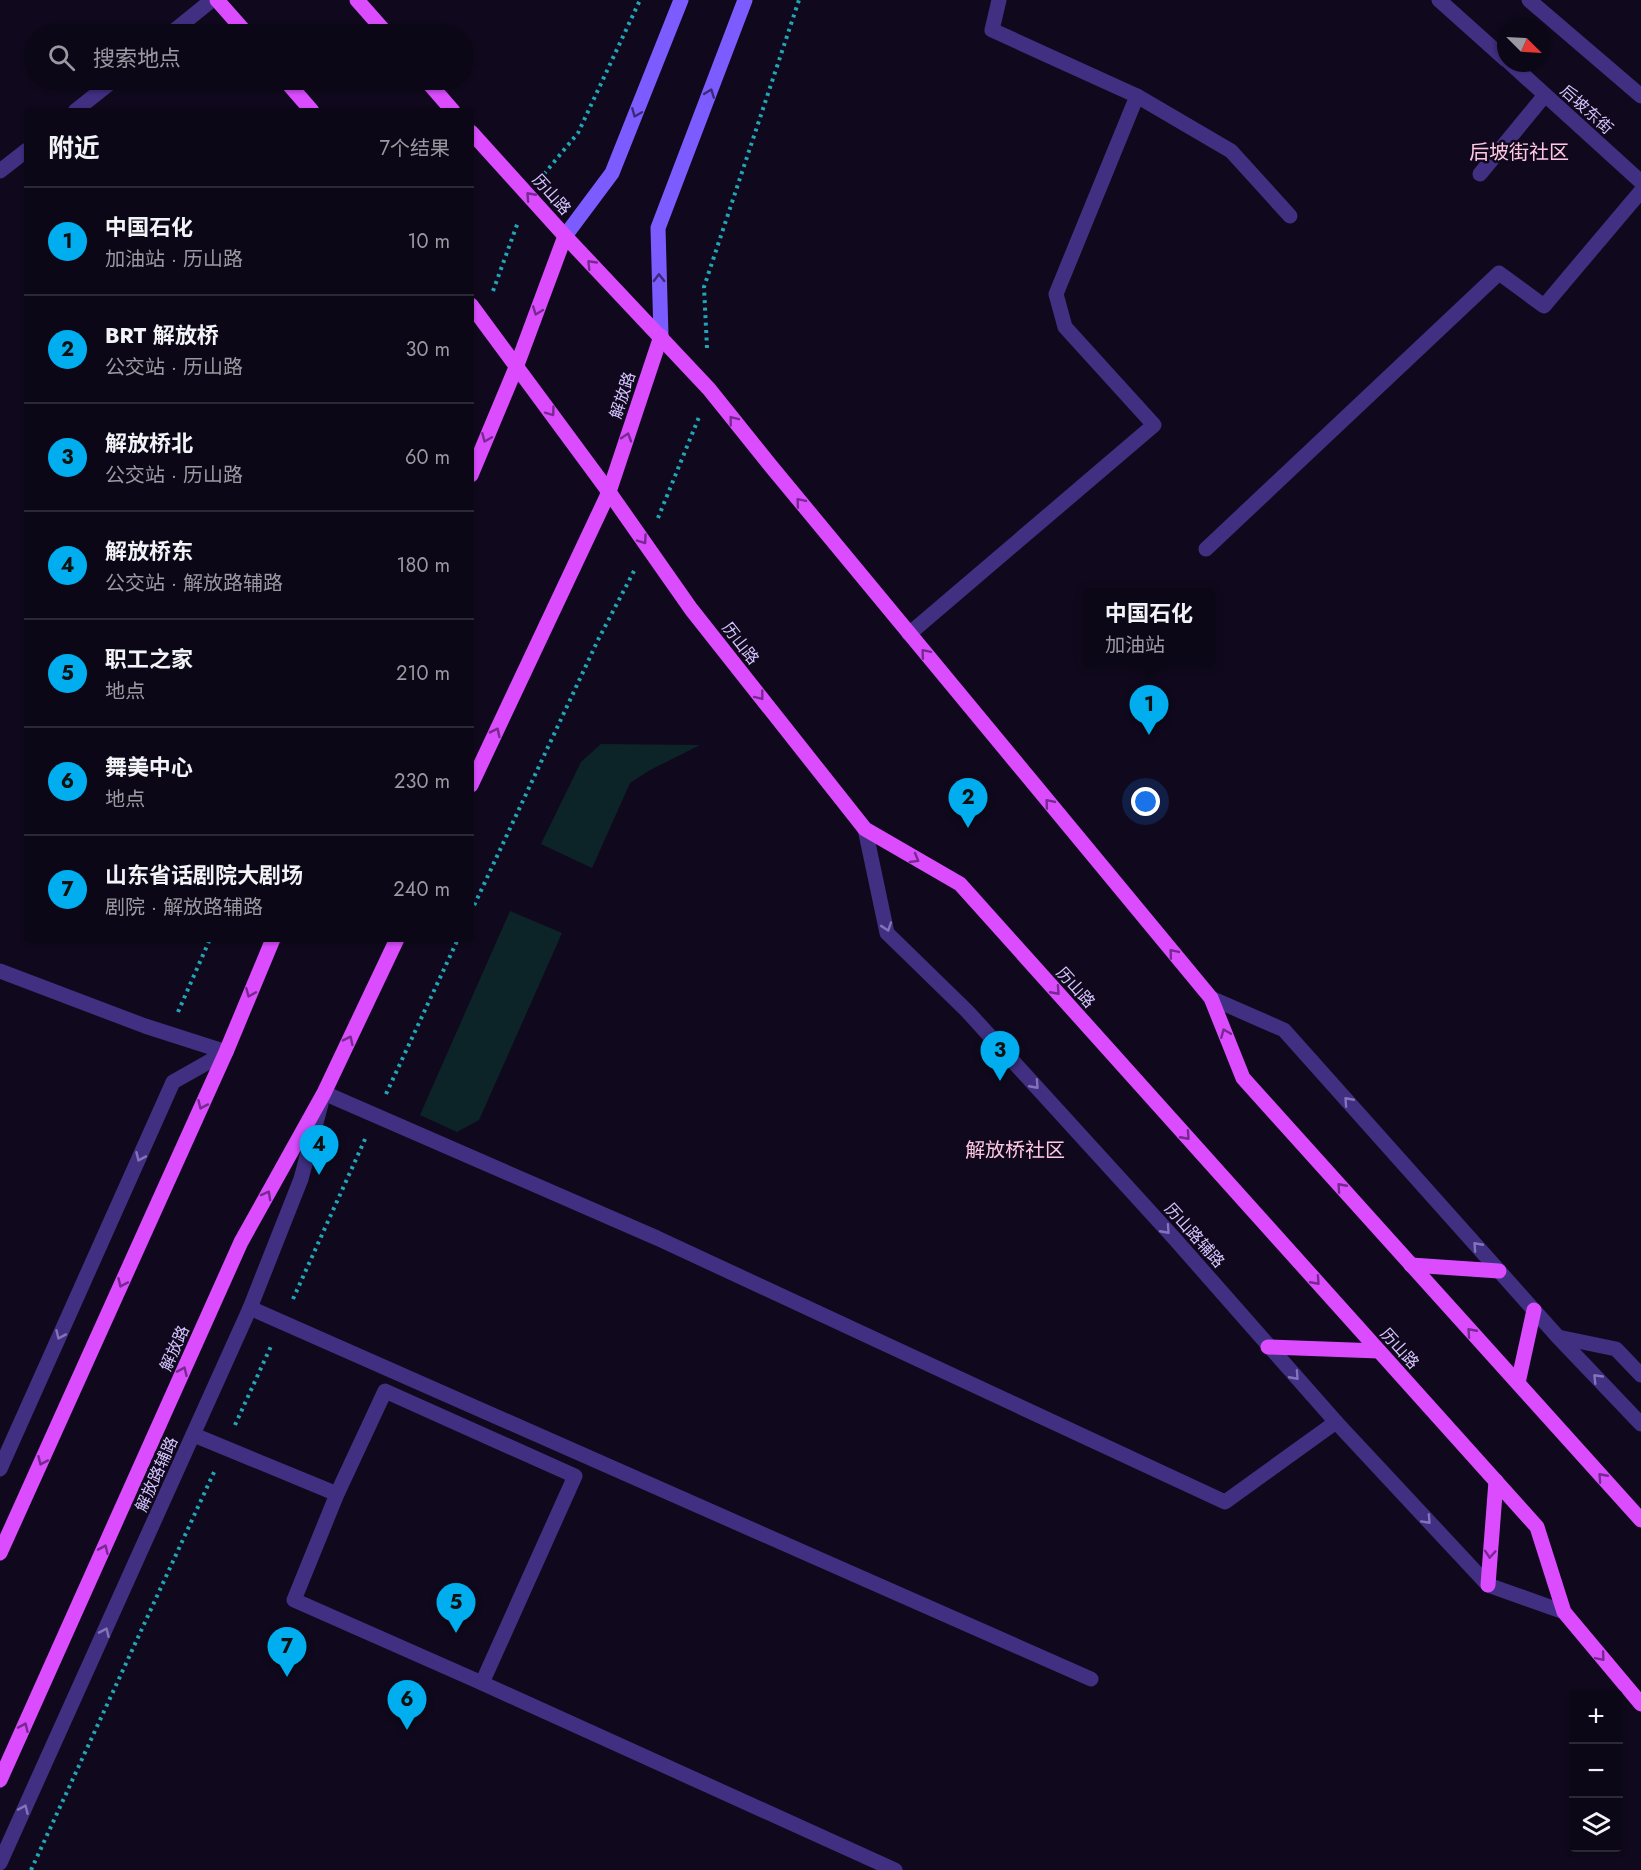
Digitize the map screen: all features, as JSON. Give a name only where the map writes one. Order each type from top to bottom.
[{"type":"main road","points":[[217,0],[237,24]]},
{"type":"main road","points":[[357,0],[378,24]]},
{"type":"main road","points":[[474,468],[517,365],[565,236],[612,173],[681,0]]},
{"type":"main road","name":"解放路","points":[[474,779],[609,492],[661,336],[658,228],[745,0]]},
{"type":"main road","points":[[294,90],[309,108]]},
{"type":"main road","points":[[435,90],[450,108]]},
{"type":"main road","name":"历山路","points":[[474,135],[709,389],[1211,998],[1243,1078],[1641,1520]]},
{"type":"main road","name":"历山路","points":[[474,310],[517,365],[691,609],[865,829],[960,884],[1537,1527],[1564,1612],[1641,1704]]},
{"type":"main road","points":[[0,1554],[226,1052],[272,942]]},
{"type":"main road","name":"解放路","points":[[0,1780],[241,1242],[324,1093],[396,942]]},
{"type":"main road","points":[[1411,1265],[1499,1271]]},
{"type":"main road","points":[[1518,1383],[1534,1310]]},
{"type":"main road","points":[[1268,1347],[1379,1351]]},
{"type":"main road","points":[[1488,1585],[1496,1481]]},
{"type":"street","points":[[182,24],[212,0]]},
{"type":"street","points":[[999,0],[992,30],[1137,96],[1231,151],[1290,216]]},
{"type":"street","points":[[1440,0],[1497,52]]},
{"type":"street","points":[[1529,0],[1641,96]]},
{"type":"street","name":"后坡东街","points":[[1520,72],[1641,182]]},
{"type":"street","points":[[79,108],[101,90]]},
{"type":"street","points":[[1480,174],[1545,95]]},
{"type":"street","points":[[909,634],[1154,425],[1065,327],[1056,294],[1137,96]]},
{"type":"street","points":[[0,171],[24,152]]},
{"type":"street","points":[[1206,549],[1500,273],[1544,306],[1641,190]]},
{"type":"street","name":"历山路辅路","points":[[865,829],[887,933],[967,1011],[1174,1238],[1336,1422],[1488,1585],[1564,1612]]},
{"type":"street","points":[[0,971],[145,1026],[226,1052]]},
{"type":"street","points":[[1211,998],[1284,1030],[1558,1337],[1641,1424]]},
{"type":"street","points":[[0,1469],[173,1082],[226,1052]]},
{"type":"street","points":[[324,1093],[377,1114],[657,1238],[1225,1502],[1336,1422]]},
{"type":"street","name":"解放路辅路","points":[[0,1863],[250,1308],[301,1179],[324,1093]]},
{"type":"street","points":[[250,1308],[1091,1679]]},
{"type":"street","points":[[1558,1337],[1616,1349],[1641,1375]]},
{"type":"street","points":[[482,1683],[575,1476],[385,1391],[337,1494],[294,1600],[895,1870]]},
{"type":"street","points":[[194,1435],[337,1494]]},
{"type":"path","points":[[482,322],[528,194],[578,133],[640,0]]},
{"type":"path","points":[[474,906],[598,640],[647,546],[709,389],[704,287],[799,0]]},
{"type":"path","points":[[31,1870],[457,942]]},
{"type":"green space","points":[[601,744],[700,745],[650,770],[630,783],[592,868],[541,844],[581,762]]},
{"type":"green space","points":[[510,911],[562,933],[479,1120],[457,1132],[420,1115]]},
{"type":"place","name":"中国石化","points":[[1149,735]]},
{"type":"place","name":"BRT 解放桥","points":[[968,828]]},
{"type":"place","name":"解放桥北","points":[[1000,1081]]},
{"type":"place","name":"解放桥东","points":[[319,1175]]},
{"type":"place","name":"职工之家","points":[[456,1633]]},
{"type":"place","name":"山东省话剧院大剧场","points":[[287,1677]]},
{"type":"place","name":"舞美中心","points":[[407,1730]]},
{"type":"district","name":"后坡街社区","points":[[1519,152]]},
{"type":"district","name":"解放桥社区","points":[[1015,1150]]}]
